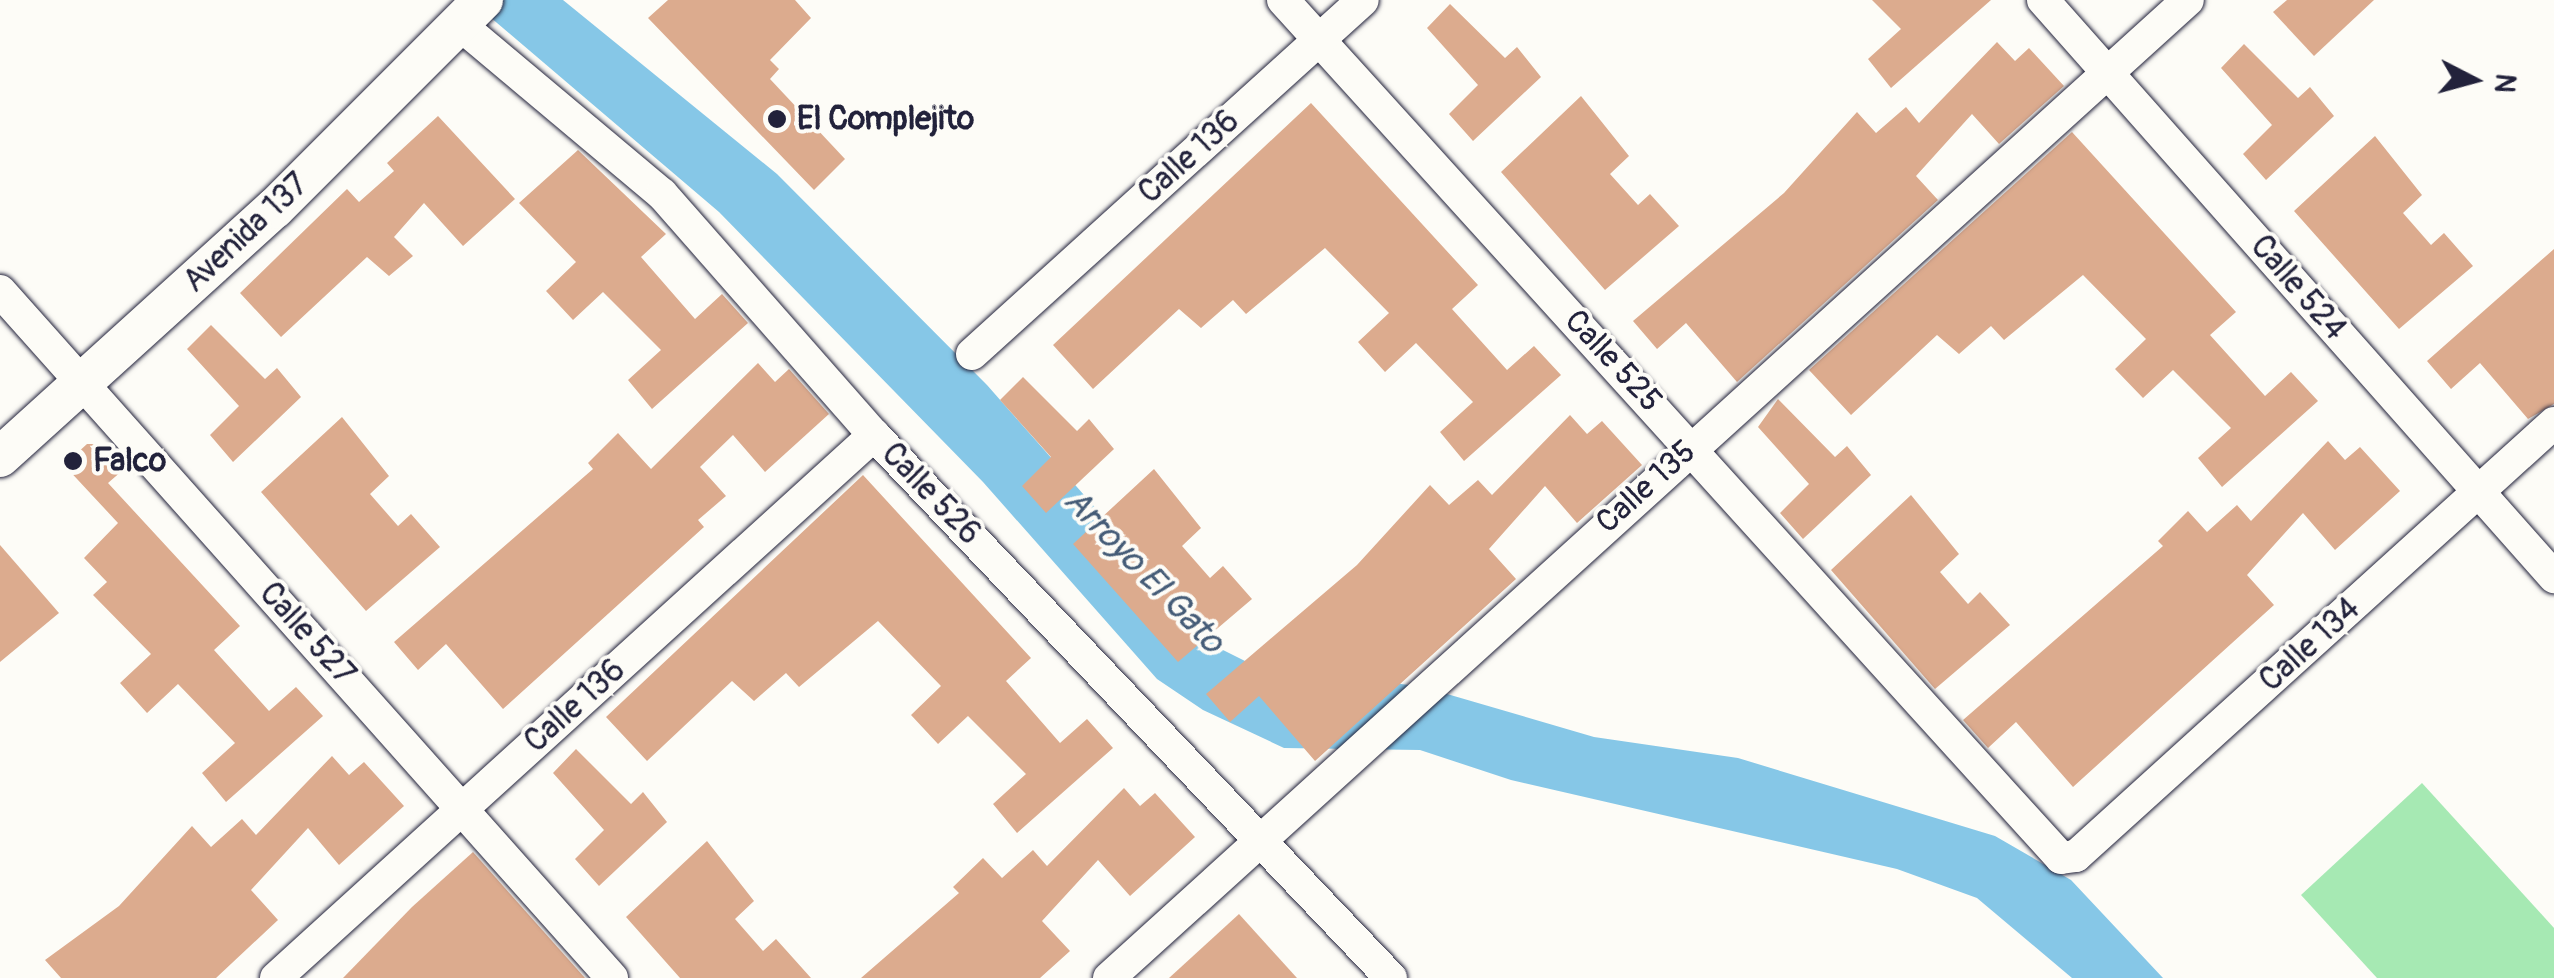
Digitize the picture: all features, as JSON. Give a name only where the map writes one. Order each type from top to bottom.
[{"type":"street","name":"Calle 525","points":[[1283,0],[1692,446],[2061,858]]},
{"type":"street","name":"Calle 136","points":[[972,354],[1363,0]]},
{"type":"street","name":"Calle 524","points":[[2043,0],[2554,577]]},
{"type":"street","name":"Calle 135","points":[[1109,978],[1266,837],[1445,667],[2188,0]]},
{"type":"street","name":"Avenida 137","points":[[0,456],[83,383],[471,11]]},
{"type":"street","name":"Calle 526","points":[[471,11],[662,194],[874,435],[1266,837],[1392,978]]},
{"type":"street","name":"Calle 527","points":[[0,291],[612,978]]},
{"type":"street","name":"Calle 134","points":[[2061,858],[2076,856],[2554,423]]},
{"type":"street","name":"Calle 136","points":[[276,978],[874,435]]},
{"type":"green space","points":[[2422,783],[2554,928],[2554,978],[2377,978],[2301,895]]},
{"type":"water","name":"Arroyo El Gato","points":[[470,0],[563,0],[777,174],[987,385],[1219,648],[1249,663],[1423,687],[1594,737],[1738,758],[1995,836],[2071,880],[2163,978],[2072,978],[1977,898],[1897,869],[1511,780],[1420,750],[1284,748],[1203,710],[1157,679],[983,482],[719,212]]},
{"type":"building","name":"El Complejito","points":[[668,0],[795,0],[811,18],[770,60],[779,69],[770,79],[845,159],[814,190],[648,18]]},
{"type":"building","points":[[1872,0],[1991,0],[1891,88],[1868,59],[1901,29]]},
{"type":"building","points":[[2287,0],[2374,0],[2314,56],[2273,12]]},
{"type":"building","points":[[1450,4],[1505,58],[1517,47],[1541,77],[1473,141],[1449,114],[1478,85],[1427,28]]},
{"type":"building","points":[[1997,42],[2015,61],[2029,48],[2064,86],[1999,144],[1972,114],[1916,176],[1938,200],[1737,382],[1686,323],[1657,349],[1633,321],[1784,193],[1857,112],[1876,133],[1906,107],[1919,123]]},
{"type":"building","points":[[2244,44],[2298,98],[2310,87],[2334,116],[2266,180],[2243,154],[2272,125],[2221,68]]},
{"type":"building","points":[[1581,96],[1629,156],[1610,174],[1638,205],[1650,194],[1679,226],[1605,290],[1501,172]]},
{"type":"building","points":[[1311,103],[1478,285],[1452,309],[1507,370],[1534,346],[1561,375],[1464,461],[1440,432],[1473,402],[1416,343],[1385,372],[1358,342],[1389,313],[1325,248],[1246,314],[1233,300],[1201,328],[1179,309],[1093,389],[1053,345]]},
{"type":"building","points":[[438,116],[515,199],[463,246],[424,203],[394,237],[413,256],[389,276],[367,257],[281,337],[240,293],[347,189],[359,202],[394,171],[387,163]]},
{"type":"building","points":[[2072,132],[2236,312],[2210,335],[2265,396],[2291,372],[2318,401],[2222,487],[2198,458],[2231,428],[2173,370],[2143,398],[2115,369],[2146,339],[2083,275],[2004,340],[1991,326],[1959,354],[1937,335],[1851,415],[1809,370]]},
{"type":"building","points":[[2375,136],[2422,195],[2403,213],[2431,245],[2444,233],[2473,266],[2399,329],[2294,211]]},
{"type":"building","points":[[578,150],[666,234],[641,257],[695,319],[722,294],[748,323],[652,409],[628,380],[661,350],[603,292],[573,320],[546,291],[576,262],[519,203]]},
{"type":"building","points":[[2554,249],[2554,404],[2528,419],[2480,363],[2451,389],[2427,361]]},
{"type":"building","points":[[211,325],[265,379],[277,368],[301,397],[233,462],[210,435],[239,406],[187,349]]},
{"type":"building","points":[[758,363],[775,382],[789,369],[829,414],[765,472],[733,435],[700,467],[726,496],[698,520],[704,527],[503,709],[446,644],[418,670],[394,642],[593,469],[588,463],[618,433],[651,469]]},
{"type":"building","points":[[1023,377],[1077,431],[1089,419],[1114,449],[1046,513],[1022,486],[1051,457],[1000,400]]},
{"type":"building","points":[[1778,399],[1835,457],[1847,446],[1871,475],[1803,539],[1780,513],[1809,484],[1758,427]]},
{"type":"building","points":[[1570,415],[1587,434],[1602,421],[1642,465],[1577,523],[1545,486],[1489,549],[1516,579],[1315,761],[1259,696],[1230,722],[1206,694],[1357,565],[1430,485],[1449,505],[1478,480],[1492,495]]},
{"type":"building","points":[[342,417],[389,476],[370,494],[398,526],[411,514],[440,547],[366,611],[261,492]]},
{"type":"building","points":[[2328,441],[2345,460],[2360,447],[2400,491],[2335,550],[2303,513],[2247,575],[2274,605],[2073,787],[2016,722],[1988,748],[1963,720],[2163,546],[2158,541],[2188,511],[2207,532],[2237,505],[2251,521]]},
{"type":"building","points":[[87,444],[99,444],[123,470],[108,483],[240,626],[214,650],[269,711],[296,687],[323,716],[226,802],[202,773],[235,743],[178,684],[147,713],[120,683],[151,654],[93,595],[107,582],[84,558],[118,523],[64,465]]},
{"type":"building","points":[[1154,469],[1201,528],[1182,546],[1210,578],[1223,566],[1252,599],[1178,662],[1073,544]]},
{"type":"building","points":[[863,475],[1031,658],[1006,681],[1060,743],[1087,719],[1113,748],[1017,833],[993,804],[1026,774],[968,716],[938,744],[911,715],[941,686],[878,621],[799,687],[786,673],[754,701],[732,681],[647,761],[606,717]]},
{"type":"building","points":[[1911,495],[1959,554],[1940,572],[1968,604],[1980,592],[2010,625],[1935,689],[1831,570]]},
{"type":"building","points":[[0,545],[59,613],[0,662]]},
{"type":"building","points":[[576,749],[631,804],[643,792],[667,822],[599,886],[575,859],[604,830],[553,773]]},
{"type":"building","points":[[332,756],[349,775],[364,762],[404,806],[339,865],[308,828],[251,890],[278,920],[216,978],[61,978],[45,960],[119,906],[192,826],[211,847],[242,819],[256,835]]},
{"type":"building","points":[[1124,788],[1140,806],[1155,793],[1195,837],[1130,896],[1098,860],[1042,921],[1070,951],[1040,978],[861,978],[959,893],[953,887],[983,858],[1002,878],[1033,850],[1047,866]]},
{"type":"building","points":[[707,841],[754,901],[735,919],[763,951],[776,939],[811,978],[680,978],[626,917]]},
{"type":"building","points":[[473,852],[585,978],[343,978],[412,907]]},
{"type":"building","points":[[1239,914],[1297,978],[1169,978]]},
{"type":"place","name":"El Complejito","points":[[777,119]]},
{"type":"place","name":"Falco","points":[[73,461]]}]
